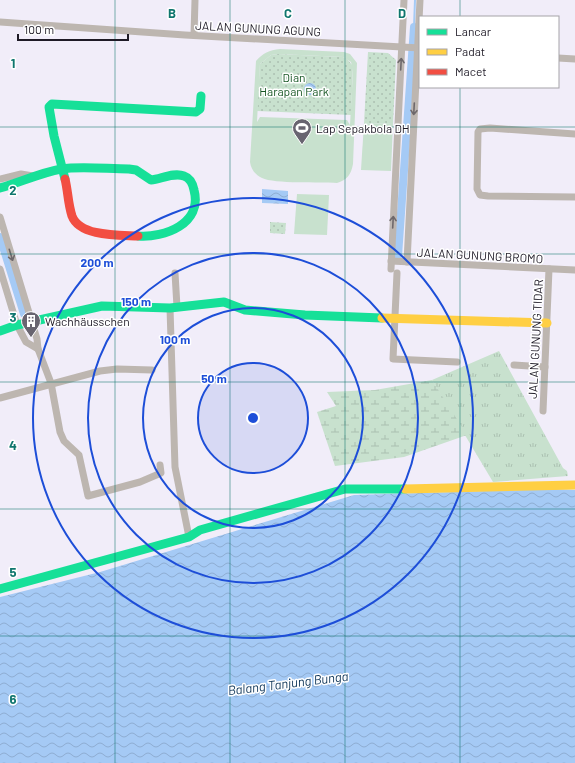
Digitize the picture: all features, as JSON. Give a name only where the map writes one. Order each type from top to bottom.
[{"type":"street","points":[[194,35],[196,0]]},
{"type":"street","points":[[404,0],[403,47],[391,261],[394,271],[393,360],[457,362]]},
{"type":"street","points":[[394,271],[407,262],[420,0]]},
{"type":"street","name":"JALAN GUNUNG AGUNG","points":[[0,22],[417,48]]},
{"type":"street","points":[[559,58],[575,59]]},
{"type":"street","points":[[0,188],[23,182],[33,176],[62,169],[129,169],[141,173],[151,180],[178,175],[184,176],[192,183],[196,199],[193,214],[180,227],[159,235],[138,235],[94,232],[80,227],[76,223],[71,212],[62,169],[52,134],[50,105],[89,105],[196,112],[200,109],[201,96]]},
{"type":"street","points":[[575,134],[482,128],[478,132],[477,189],[480,195],[575,197]]},
{"type":"street","points":[[0,179],[21,174],[33,176]]},
{"type":"street","points":[[0,217],[37,339],[38,349],[51,383],[60,432],[64,441],[79,455],[88,496],[140,482],[161,473],[160,465]]},
{"type":"street","name":"JALAN GUNUNG BROMO","points":[[391,261],[575,270]]},
{"type":"street","points":[[0,269],[17,325],[26,342],[38,349]]},
{"type":"street","name":"JALAN GUNUNG TIDAR","points":[[542,410],[549,269]]},
{"type":"street","points":[[175,273],[173,307],[175,467],[189,537]]},
{"type":"street","points":[[0,331],[17,325],[102,306],[173,307],[224,302],[240,309],[260,312],[547,323]]},
{"type":"street","points":[[514,365],[545,367]]},
{"type":"street","points":[[0,398],[100,371],[117,369],[152,370]]},
{"type":"street","points":[[0,589],[189,537],[200,530],[345,489],[574,485]]},
{"type":"green space","name":"Lap Sepakbola DH","points":[[276,49],[344,52],[350,54],[357,63],[353,164],[350,174],[346,179],[337,183],[277,181],[262,178],[252,169],[250,162],[256,61],[266,52]],"holes":[[[271,55],[343,57],[351,62],[353,71],[350,125],[347,120],[260,117],[257,122],[260,64]]]},
{"type":"green space","points":[[368,52],[388,53],[396,60],[393,124],[364,123]]},
{"type":"green space","name":"Dian Harapan Park","points":[[271,55],[343,57],[347,59],[353,66],[351,115],[257,111],[260,64]]},
{"type":"green space","points":[[364,123],[393,124],[391,171],[361,170]]},
{"type":"green space","points":[[297,194],[329,195],[327,235],[294,234]]},
{"type":"green space","points":[[270,222],[286,223],[285,234],[270,233]]},
{"type":"green space","points":[[499,351],[563,468],[567,471],[568,476],[493,482],[432,380]]},
{"type":"green space","points":[[432,380],[467,435],[404,457],[335,466],[317,412],[336,406],[327,392],[375,390]]},
{"type":"water","points":[[308,83],[312,83],[316,89],[312,95],[308,95],[304,91],[304,87]]},
{"type":"water","points":[[262,189],[288,191],[288,204],[262,203]]},
{"type":"water","name":"Balang Tanjung Bunga","points":[[554,489],[575,490],[575,763],[0,763],[0,597],[100,572],[354,495]]},
{"type":"waterway","points":[[414,27],[415,0]]},
{"type":"waterway","points":[[398,256],[414,27]]},
{"type":"waterway","points":[[0,237],[24,314]]},
{"type":"traffic: fast","points":[[65,179],[54,136],[49,107],[52,104],[196,112],[200,109],[201,96]]},
{"type":"traffic: fast","points":[[0,188],[46,173],[69,168],[136,170],[151,180],[176,175],[188,178],[194,188],[195,202],[193,212],[187,220],[170,231],[148,236],[138,236]]},
{"type":"traffic: fast","points":[[0,331],[17,325],[102,306],[170,308],[224,302],[245,310],[305,315],[382,318]]},
{"type":"traffic: fast","points":[[0,589],[189,537],[200,530],[345,489],[405,489]]},
{"type":"traffic: slow","points":[[382,318],[547,323]]},
{"type":"traffic: slow","points":[[405,489],[575,485]]},
{"type":"traffic: jam","points":[[65,179],[72,216],[76,223],[83,228],[101,234],[138,236]]},
{"type":"place","name":"Lap Sepakbola DH","points":[[302,145]]},
{"type":"place","name":"Wachhäusschen","points":[[31,338]]}]
